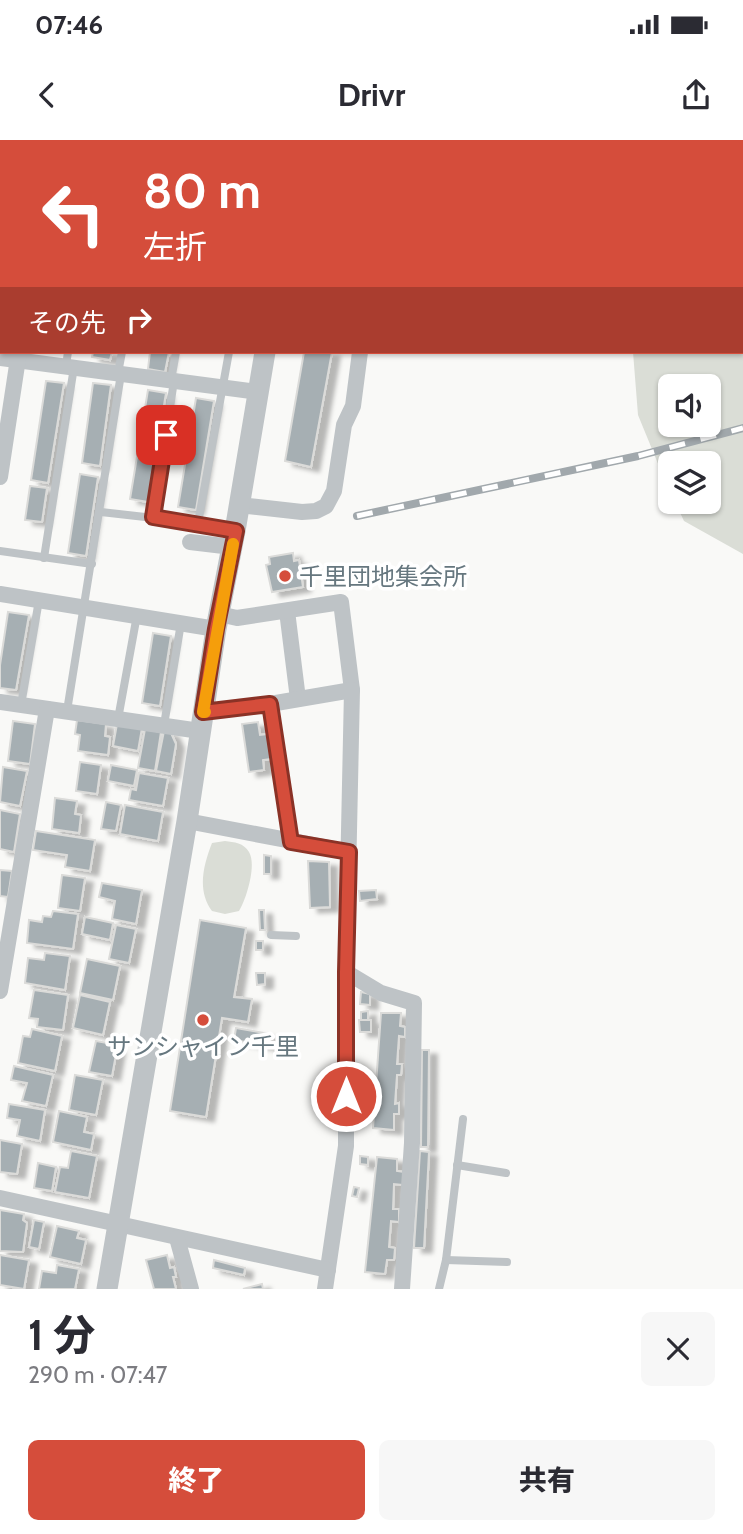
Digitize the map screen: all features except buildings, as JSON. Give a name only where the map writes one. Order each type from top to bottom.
[{"type":"street","points":[[107,1289],[187,821],[217,622],[234,539],[265,354]]},
{"type":"street","points":[[240,505],[302,512],[316,511],[326,506],[334,491],[344,425],[353,406],[360,354]]},
{"type":"street","points":[[0,358],[18,356],[69,361],[120,373],[258,392]]},
{"type":"street","points":[[0,477],[18,356]]},
{"type":"street","points":[[190,542],[234,539]]},
{"type":"street","points":[[0,594],[181,622],[217,622],[341,602],[352,690],[346,972],[346,1146],[325,1289]]},
{"type":"street","points":[[287,611],[298,699]]},
{"type":"street","points":[[0,702],[164,725],[201,722],[270,704],[352,690]]},
{"type":"street","points":[[270,704],[291,842]]},
{"type":"street","points":[[0,991],[47,709]]},
{"type":"street","points":[[187,821],[349,852]]},
{"type":"street","points":[[346,972],[382,993],[414,1003],[412,1143],[402,1289]]},
{"type":"street","points":[[0,1198],[328,1270]]},
{"type":"street","points":[[177,1238],[191,1289]]},
{"type":"lane","points":[[68,711],[101,512],[122,354]]},
{"type":"lane","points":[[153,517],[176,354]]},
{"type":"lane","points":[[198,523],[229,354]]},
{"type":"lane","points":[[44,558],[69,361]]},
{"type":"lane","points":[[101,512],[198,523],[234,539]]},
{"type":"lane","points":[[0,551],[92,564]]},
{"type":"lane","points":[[21,705],[39,600]]},
{"type":"lane","points":[[118,719],[136,615]]},
{"type":"lane","points":[[164,725],[181,622]]},
{"type":"lane","points":[[271,935],[296,936]]},
{"type":"lane","points":[[439,1289],[446,1260],[463,1119]]},
{"type":"lane","points":[[457,1165],[506,1173]]},
{"type":"lane","points":[[446,1260],[507,1262]]},
{"type":"shaded area","points":[[633,354],[743,354],[743,554],[684,521],[681,514],[721,514],[721,451],[658,451],[658,464],[638,415]]},
{"type":"shaded area","points":[[225,841],[244,847],[249,852],[252,865],[245,899],[239,911],[225,914],[212,911],[207,903],[203,878],[212,843]]},
{"type":"railway","points":[[357,516],[638,456],[743,428]]},
{"type":"slow traffic","points":[[205,712],[216,629],[233,544]]},
{"type":"place","name":"千里団地集会所","points":[[285,576]]},
{"type":"place","name":"サンシャイン千里","points":[[203,1020]]},
{"type":"route","points":[[166,435],[153,517],[236,531],[203,712],[270,704],[291,842],[349,852],[346,1096]]}]
